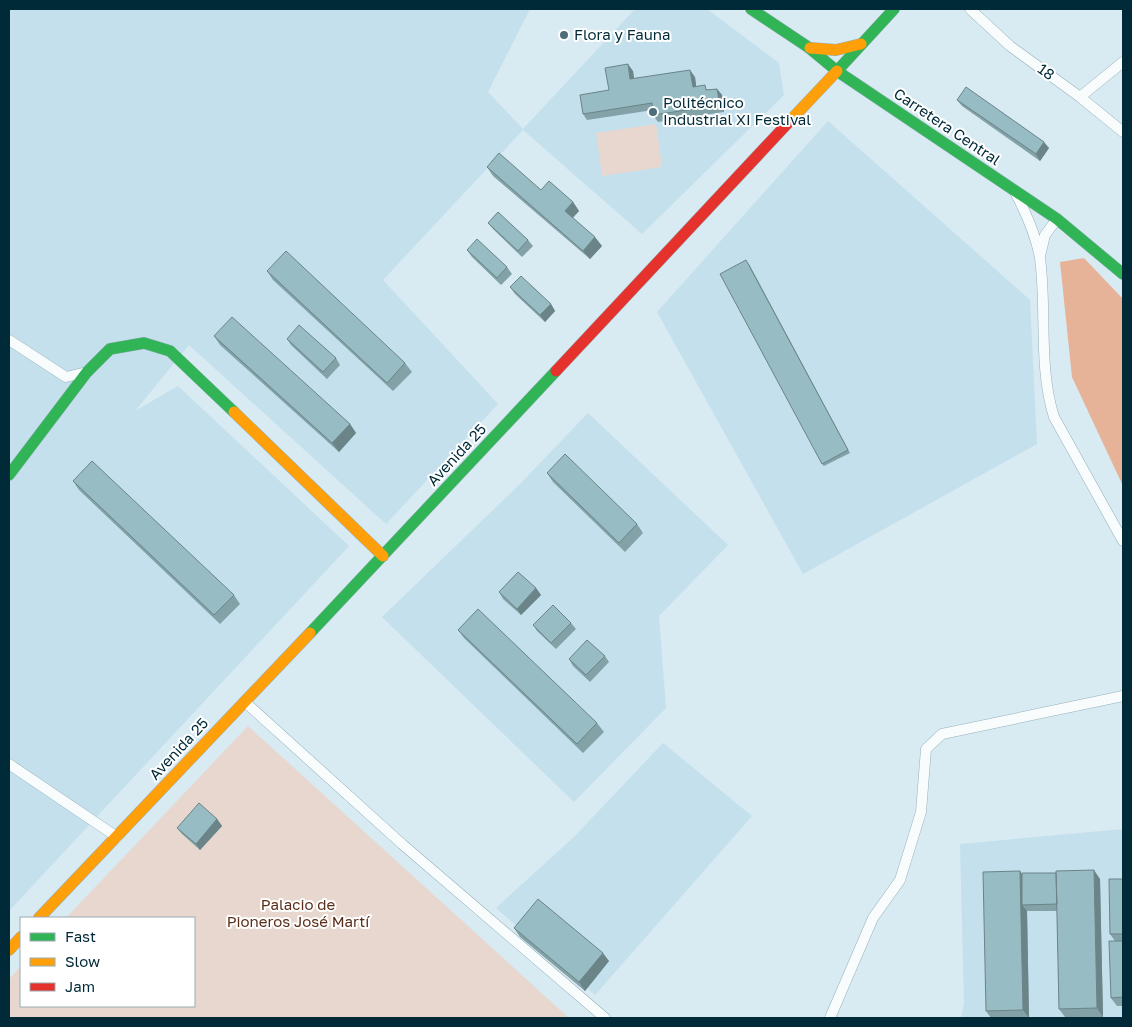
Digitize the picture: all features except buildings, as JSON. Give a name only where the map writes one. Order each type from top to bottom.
[{"type":"street","name":"Carretera Central","points":[[751,9],[808,47],[837,71],[1057,219],[1123,274]]},
{"type":"street","name":"Avenida 25","points":[[40,917],[383,556],[894,9]]},
{"type":"street","name":"18","points":[[970,9],[1010,46],[1080,96],[1123,132]]},
{"type":"street","points":[[808,47],[827,52],[862,44]]},
{"type":"street","points":[[1080,96],[1123,62]]},
{"type":"street","points":[[1013,189],[1025,211],[1039,257],[1047,395],[1054,417],[1123,541]]},
{"type":"street","points":[[1039,257],[1045,235],[1057,219]]},
{"type":"street","points":[[9,340],[66,377],[87,372]]},
{"type":"street","points":[[9,475],[87,372],[110,349],[144,344],[170,351],[383,556]]},
{"type":"street","points":[[830,1018],[873,918],[900,880],[920,812],[926,749],[942,734],[1123,696]]},
{"type":"street","points":[[245,702],[402,844],[605,1018]]},
{"type":"street","points":[[9,764],[117,837]]},
{"type":"street","points":[[9,950],[20,938]]},
{"type":"shaded area","points":[[9,9],[530,9],[488,92],[523,129],[635,9],[707,9],[779,63],[784,95],[642,234],[523,130],[383,280],[498,404],[386,524],[189,345],[135,411],[178,386],[349,546],[9,911]]},
{"type":"shaded area","points":[[828,121],[1030,300],[1037,444],[803,574],[657,312]]},
{"type":"shaded area","points":[[1084,258],[1123,299],[1123,486],[1072,377],[1060,262]]},
{"type":"shaded area","points":[[588,413],[728,545],[659,616],[666,708],[574,802],[382,617],[520,484]]},
{"type":"shaded area","points":[[663,743],[752,816],[595,995],[496,908],[574,837]]},
{"type":"shaded area","points":[[1123,829],[1123,1018],[961,1018],[964,1003],[960,844]]},
{"type":"green space","points":[[656,124],[662,167],[602,176],[596,133]]},
{"type":"green space","name":"Palacio de Pioneros José Martí","points":[[248,726],[569,1018],[9,1018],[9,979],[20,967],[20,1007],[195,1007],[195,917],[67,917]]},
{"type":"traffic: fast","points":[[751,9],[808,47],[837,71],[1057,219],[1123,274]]},
{"type":"traffic: fast","points":[[837,71],[894,9]]},
{"type":"traffic: fast","points":[[9,475],[87,372],[110,349],[144,343],[170,351],[234,412]]},
{"type":"traffic: fast","points":[[310,633],[556,371]]},
{"type":"traffic: slow","points":[[810,48],[836,50],[861,44]]},
{"type":"traffic: slow","points":[[787,124],[837,71]]},
{"type":"traffic: slow","points":[[234,412],[383,556]]},
{"type":"traffic: slow","points":[[40,917],[310,633]]},
{"type":"traffic: slow","points":[[9,950],[20,938]]},
{"type":"traffic: jam","points":[[556,371],[787,124]]},
{"type":"place","name":"Flora y Fauna","points":[[564,35]]},
{"type":"place","name":"Politécnico Industrial XI Festival","points":[[653,112]]}]
